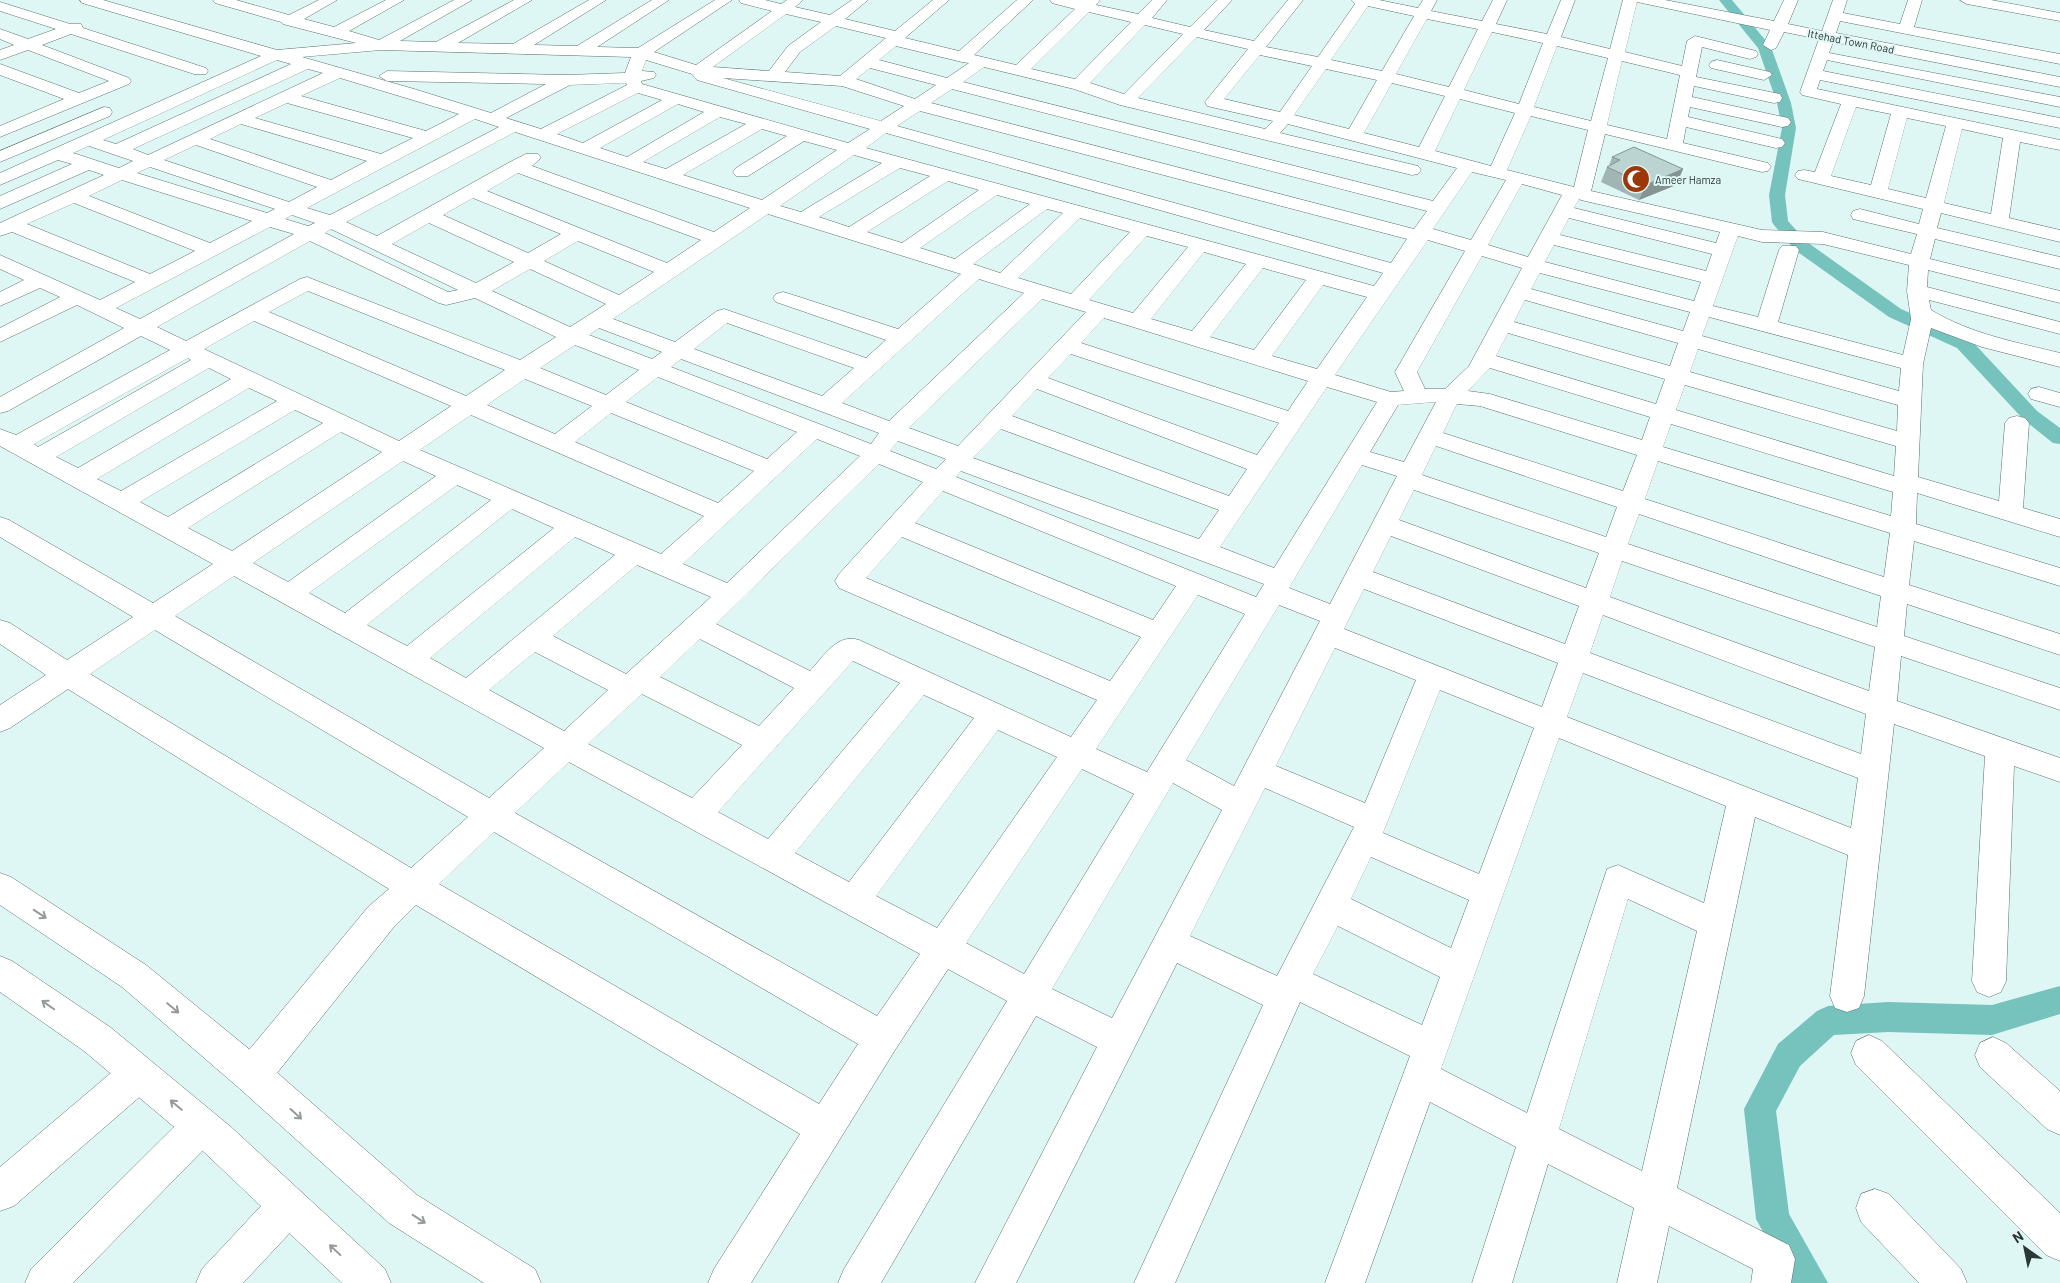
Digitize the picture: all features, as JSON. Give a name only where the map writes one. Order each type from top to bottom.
[{"type":"street","points":[[87,0],[450,105],[765,207],[1322,379],[1404,398],[1450,396],[1482,399],[1903,527],[2060,577]]},
{"type":"street","points":[[0,55],[147,0]]},
{"type":"street","points":[[220,0],[288,21],[381,45],[465,0]]},
{"type":"street","points":[[237,5],[252,0]]},
{"type":"street","points":[[288,21],[330,0]]},
{"type":"street","points":[[335,33],[397,0]]},
{"type":"street","points":[[439,47],[525,0]]},
{"type":"street","points":[[516,50],[599,0]]},
{"type":"street","points":[[580,51],[662,0]]},
{"type":"street","points":[[377,244],[516,166],[552,138],[633,83],[641,53],[725,0]]},
{"type":"street","points":[[746,0],[790,4],[833,20],[895,38],[1078,85],[1126,100],[1270,135],[1448,174],[1496,172],[1517,177],[1577,193],[1727,240]]},
{"type":"street","points":[[774,76],[794,48],[860,0]]},
{"type":"street","points":[[844,80],[942,0]]},
{"type":"street","points":[[0,720],[949,83],[1026,0]]},
{"type":"street","points":[[1057,0],[1090,3],[1140,20],[1194,34],[1387,77],[1762,166]]},
{"type":"street","points":[[1078,85],[1160,0]]},
{"type":"street","points":[[1126,100],[1194,34],[1225,0]]},
{"type":"street","points":[[1296,0],[1213,102],[1425,153],[1448,174]]},
{"type":"street","points":[[1249,159],[1284,118],[1362,0],[1426,7],[1487,26],[1689,70],[1774,98]]},
{"type":"street","points":[[1425,153],[1500,0]]},
{"type":"street","points":[[1496,172],[1525,110],[1568,0]]},
{"type":"street","points":[[995,1283],[1450,396],[1478,369],[1563,211],[1577,193],[1598,127],[1630,0]]},
{"type":"street","name":"Ittehad Town Road","points":[[1642,0],[2060,82]]},
{"type":"street","points":[[1771,45],[1774,26],[1791,0]]},
{"type":"street","points":[[1840,0],[1808,92],[2060,145]]},
{"type":"street","points":[[1906,29],[1915,0]]},
{"type":"street","points":[[1965,41],[1969,21],[1970,0],[2060,17]]},
{"type":"street","points":[[1019,71],[1090,3]]},
{"type":"street","points":[[691,70],[790,4]]},
{"type":"street","points":[[0,6],[200,71]]},
{"type":"street","points":[[1354,136],[1426,7]]},
{"type":"street","points":[[2016,51],[2024,10]]},
{"type":"street","points":[[1835,16],[2060,59]]},
{"type":"street","points":[[0,34],[123,81],[78,100],[13,122]]},
{"type":"street","points":[[1674,146],[1695,41],[1750,54]]},
{"type":"street","points":[[0,180],[276,55],[381,45],[641,53],[691,70],[703,77],[1396,270]]},
{"type":"street","points":[[182,79],[254,49]]},
{"type":"street","points":[[1821,54],[2060,102]]},
{"type":"street","points":[[866,62],[1438,208]]},
{"type":"street","points":[[117,150],[305,64]]},
{"type":"street","points":[[0,68],[78,100]]},
{"type":"street","points":[[6,228],[238,118],[340,74],[633,83],[691,70],[844,80],[917,105],[1476,248],[1766,326],[1913,359]]},
{"type":"street","points":[[1689,70],[1764,74]]},
{"type":"street","points":[[1815,74],[2060,123]]},
{"type":"street","points":[[450,105],[506,78]]},
{"type":"street","points":[[101,308],[288,207],[426,136],[482,116],[566,80]]},
{"type":"street","points":[[633,83],[676,99],[850,149],[1379,294]]},
{"type":"street","points":[[285,97],[426,136]]},
{"type":"street","points":[[585,149],[676,99]]},
{"type":"street","points":[[1683,100],[1782,122]]},
{"type":"street","points":[[1850,101],[1812,177],[2060,236]]},
{"type":"street","points":[[0,157],[118,106]]},
{"type":"street","points":[[629,163],[718,111]]},
{"type":"street","points":[[1878,192],[1900,112]]},
{"type":"street","points":[[238,118],[381,160]]},
{"type":"street","points":[[274,166],[365,120]]},
{"type":"street","points":[[1679,120],[1776,143]]},
{"type":"street","points":[[13,122],[45,138],[72,147],[117,150],[331,222],[572,336],[876,454],[953,465],[1204,552],[1271,594],[1432,675],[1864,847]]},
{"type":"street","points":[[668,176],[760,123]]},
{"type":"street","points":[[1847,996],[1903,527],[1904,484],[1913,359],[1922,316],[1917,292],[1919,262],[1955,123]]},
{"type":"street","points":[[0,406],[310,233],[514,126]]},
{"type":"street","points":[[742,172],[801,135]]},
{"type":"street","points":[[2000,221],[2012,135]]},
{"type":"street","points":[[194,139],[331,186]]},
{"type":"street","points":[[72,147],[87,164],[310,233],[446,299],[477,291],[576,234]]},
{"type":"street","points":[[803,218],[897,162]]},
{"type":"street","points":[[0,203],[87,164]]},
{"type":"street","points":[[516,166],[716,239]]},
{"type":"street","points":[[1204,552],[1292,420],[1422,235],[1438,208],[1448,174]]},
{"type":"street","points":[[852,233],[945,175]]},
{"type":"street","points":[[858,1283],[1029,995],[1355,455],[1404,398],[1406,372],[1517,177]]},
{"type":"street","points":[[905,250],[994,188]]},
{"type":"street","points":[[471,191],[669,271]]},
{"type":"street","points":[[73,196],[211,250]]},
{"type":"street","points":[[827,404],[903,338],[967,269],[1044,202]]},
{"type":"street","points":[[1004,280],[1076,211]]},
{"type":"street","points":[[1563,211],[1727,240],[1770,236],[1823,238],[2060,297]]},
{"type":"street","points":[[428,215],[621,303]]},
{"type":"street","points":[[1860,215],[2060,263]]},
{"type":"street","points":[[6,228],[152,282]]},
{"type":"street","points":[[1075,302],[1143,230]]},
{"type":"street","points":[[1548,238],[1713,279]]},
{"type":"street","points":[[1345,1283],[1727,240]]},
{"type":"street","points":[[1137,322],[1200,245]]},
{"type":"street","points":[[1766,326],[1789,250]]},
{"type":"street","points":[[1196,340],[1259,261]]},
{"type":"street","points":[[2,264],[141,326],[401,451],[730,595]]},
{"type":"street","points":[[1259,359],[1318,277]]},
{"type":"street","points":[[0,300],[40,280]]},
{"type":"street","points":[[18,446],[307,283],[770,469]]},
{"type":"street","points":[[252,1075],[381,917],[730,595],[876,454],[894,429],[1038,291]]},
{"type":"street","points":[[1519,292],[1910,401]]},
{"type":"street","points":[[1917,292],[2060,328]]},
{"type":"street","points":[[0,336],[77,297]]},
{"type":"street","points":[[783,298],[903,338]]},
{"type":"street","points":[[1100,310],[953,465],[848,581],[1115,696]]},
{"type":"street","points":[[253,313],[722,514]]},
{"type":"street","points":[[557,444],[724,315],[869,366]]},
{"type":"street","points":[[1922,316],[1963,335],[2060,360]]},
{"type":"street","points":[[596,320],[894,429],[953,465],[1193,582],[1271,594]]},
{"type":"street","points":[[1502,325],[1907,442]]},
{"type":"street","points":[[1066,345],[1292,420]]},
{"type":"street","points":[[18,446],[209,359]]},
{"type":"street","points":[[1483,359],[1663,414],[2060,528]]},
{"type":"street","points":[[78,479],[249,378]]},
{"type":"street","points":[[1033,380],[1262,466]]},
{"type":"street","points":[[122,502],[295,400]]},
{"type":"street","points":[[997,419],[1234,507]]},
{"type":"street","points":[[169,528],[340,422]]},
{"type":"street","points":[[2010,513],[2017,423]]},
{"type":"street","points":[[665,566],[814,429]]},
{"type":"street","points":[[1430,436],[2060,645]]},
{"type":"street","points":[[18,446],[566,746],[1029,995],[1120,1040]]},
{"type":"street","points":[[1355,455],[1613,549],[2060,699]]},
{"type":"street","points":[[289,594],[455,474]]},
{"type":"street","points":[[347,626],[510,498]]},
{"type":"street","points":[[1384,524],[1880,707],[2060,770]]},
{"type":"street","points":[[0,526],[492,815],[882,1038]]},
{"type":"street","points":[[410,660],[573,526]]},
{"type":"street","points":[[898,526],[1158,632]]},
{"type":"street","points":[[468,692],[634,553]]},
{"type":"street","points":[[1357,576],[1873,771]]},
{"type":"street","points":[[728,1283],[882,1038],[1193,582]]},
{"type":"street","points":[[697,626],[814,686]]},
{"type":"street","points":[[0,630],[68,675],[414,887],[825,1128]]},
{"type":"street","points":[[534,638],[764,742]]},
{"type":"street","points":[[696,815],[849,647],[1076,754],[1160,777],[1240,805]]},
{"type":"street","points":[[1154,1283],[1288,989],[1368,830],[1432,675]]},
{"type":"street","points":[[773,856],[920,680]]},
{"type":"street","points":[[854,900],[993,715]]},
{"type":"street","points":[[1989,981],[2000,749]]},
{"type":"street","points":[[1257,772],[1487,892]]},
{"type":"street","points":[[1637,1283],[1743,798]]},
{"type":"street","points":[[1492,1283],[1618,879],[1716,924]]},
{"type":"street","points":[[0,887],[134,976],[252,1075],[403,1209],[521,1283]]},
{"type":"street","points":[[1331,906],[1459,969]]},
{"type":"street","points":[[1170,943],[1288,989],[1425,1063],[1537,1138],[1775,1259],[1771,1283]]},
{"type":"street","points":[[0,972],[97,1039],[201,1126],[370,1283]]},
{"type":"street","points":[[1869,1053],[2060,1242]]},
{"type":"street","points":[[1993,1055],[2060,1116]]},
{"type":"street","points":[[0,1192],[138,1074]]},
{"type":"street","points":[[44,1283],[201,1126]]},
{"type":"street","points":[[216,1283],[288,1206]]},
{"type":"street","points":[[1875,1208],[1947,1283]]},
{"type":"building","points":[[1634,147],[1683,169],[1646,185],[1607,167],[1620,160],[1612,157]]},
{"type":"waterway","points":[[1725,0],[1764,47],[1784,103],[1789,128],[1777,195],[1780,222],[1801,246],[1895,313],[1964,344],[2030,415],[2060,438]]},
{"type":"waterway","points":[[1811,1283],[1773,1219],[1760,1109],[1789,1055],[1828,1021],[1888,1017],[1992,1020],[2060,1000]]},
{"type":"place","name":"Ameer Hamza","points":[[1636,179]]}]
